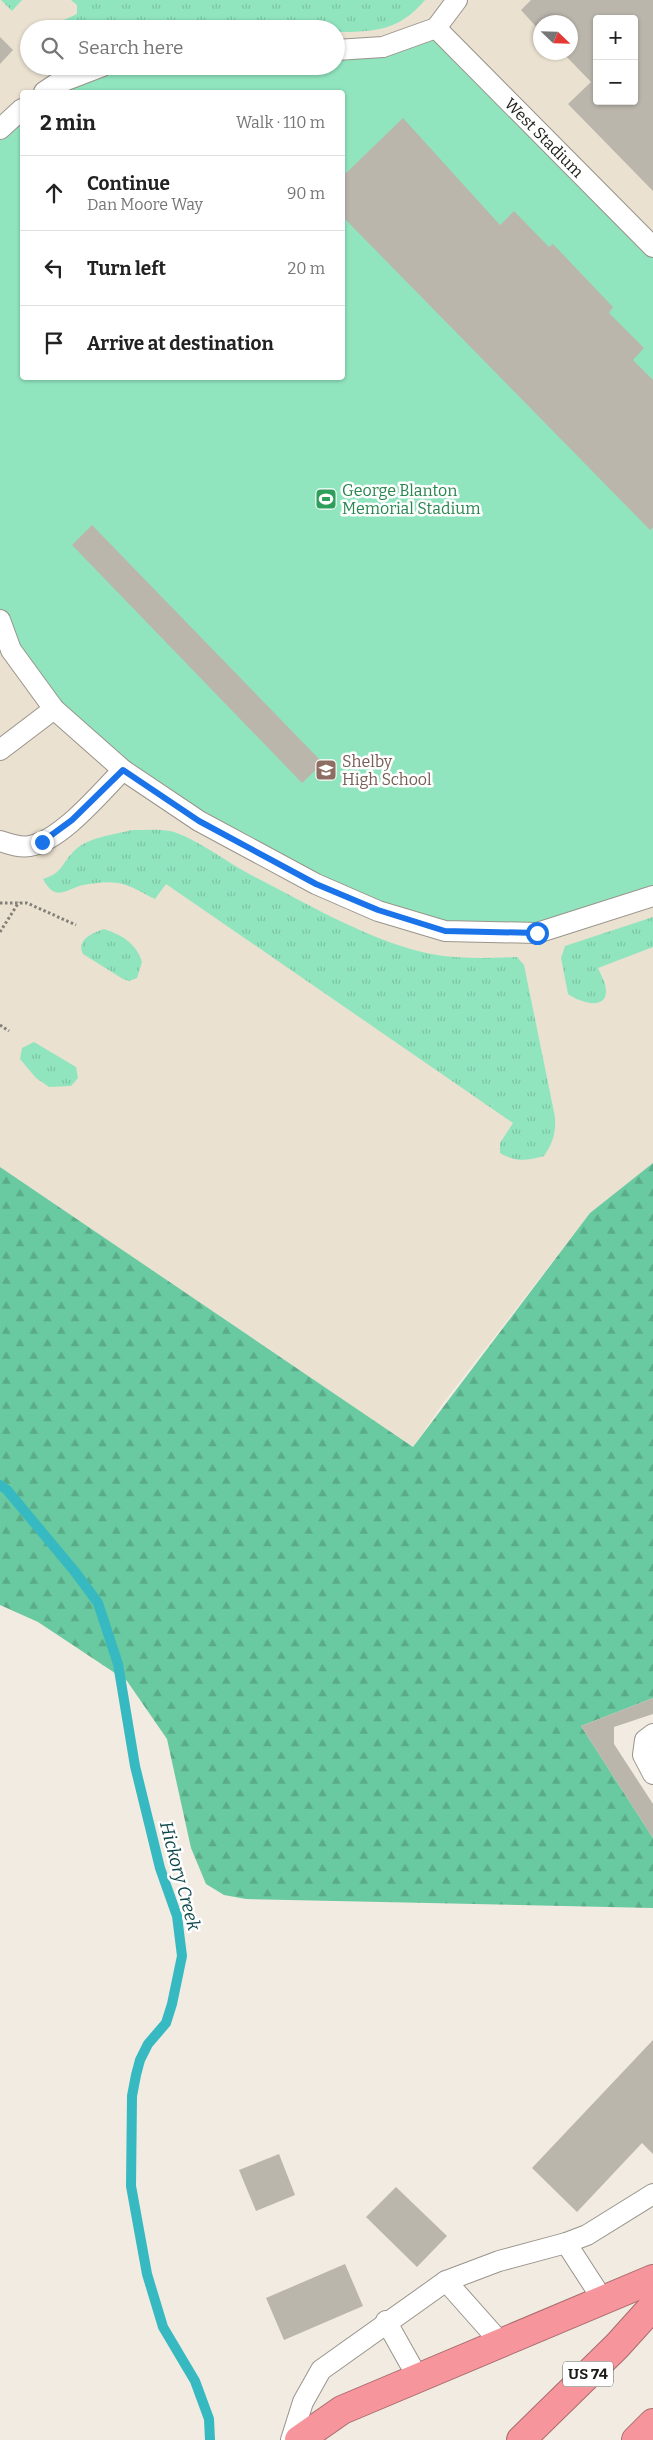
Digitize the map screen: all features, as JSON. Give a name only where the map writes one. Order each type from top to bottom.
[{"type":"highway","points":[[298,2440],[342,2410],[653,2279]]},
{"type":"highway","name":"US 74","points":[[521,2440],[617,2346],[653,2306]]},
{"type":"highway","points":[[636,2440],[653,2423]]},
{"type":"lane","points":[[345,49],[383,47],[436,28],[457,0]]},
{"type":"lane","name":"West Stadium","points":[[436,28],[653,247]]},
{"type":"lane","points":[[47,90],[56,84],[80,75]]},
{"type":"lane","points":[[0,129],[20,111]]},
{"type":"lane","points":[[0,620],[11,650],[54,709],[123,770],[199,821],[316,884],[378,910],[445,931],[537,933],[653,896]]},
{"type":"lane","points":[[0,750],[54,709]]},
{"type":"lane","points":[[0,841],[30,846],[42,842],[72,820],[123,770]]},
{"type":"lane","points":[[653,1734],[645,1740],[643,1756],[653,1774]]},
{"type":"lane","points":[[291,2440],[303,2402],[321,2370],[446,2281],[499,2261],[566,2243],[587,2235],[653,2194]]},
{"type":"lane","points":[[566,2243],[603,2300]]},
{"type":"lane","points":[[446,2281],[501,2344]]},
{"type":"lane","points":[[386,2322],[418,2378]]},
{"type":"path","points":[[0,932],[19,902]]},
{"type":"path","points":[[0,903],[19,902],[41,908],[76,925]]},
{"type":"path","points":[[0,1025],[9,1031]]},
{"type":"shaded area","name":"Shelby High School","points":[[0,0],[653,0],[653,1163],[590,1213],[443,1403],[413,1447],[0,1167]]},
{"type":"green space","points":[[1,0],[22,0],[12,11]]},
{"type":"green space","points":[[71,0],[425,0],[405,18],[385,28],[345,32],[345,20],[64,20],[77,14],[77,5]]},
{"type":"green space","name":"George Blanton Memorial Stadium","points":[[436,28],[653,247],[653,896],[537,933],[445,931],[199,821],[54,709],[0,620],[0,129],[20,111],[20,380],[345,380],[345,90],[49,90],[83,75],[345,75],[345,48]]},
{"type":"green space","points":[[132,830],[165,830],[180,834],[244,871],[320,911],[366,933],[413,950],[447,956],[477,958],[517,957],[524,965],[555,1117],[553,1138],[544,1156],[521,1160],[500,1153],[500,1143],[513,1123],[166,884],[155,899],[128,886],[114,882],[87,884],[61,892],[56,892],[47,886],[43,879],[50,877],[58,871],[80,846],[101,837]]},
{"type":"green space","points":[[653,917],[653,947],[598,968],[606,988],[605,997],[601,1001],[596,1003],[584,1002],[568,994],[561,958],[565,946]]},
{"type":"green space","points":[[104,929],[122,937],[136,950],[142,962],[137,978],[129,981],[123,979],[83,954],[81,949],[83,941],[90,935]]},
{"type":"green space","points":[[34,1042],[76,1067],[78,1078],[71,1086],[49,1087],[36,1078],[20,1059],[22,1048]]},
{"type":"green space","points":[[653,1163],[653,1698],[581,1726],[653,1838],[653,1908],[246,1899],[224,1895],[206,1884],[191,1848],[167,1739],[127,1681],[38,1622],[0,1605],[0,1167],[413,1447],[590,1213]]},
{"type":"building","points":[[531,0],[653,0],[653,191],[568,104],[591,82],[570,60],[578,60],[578,15],[533,15],[533,23],[521,10]]},
{"type":"building","points":[[0,37],[13,50],[0,64]]},
{"type":"building","points":[[403,118],[500,225],[514,211],[549,247],[553,244],[613,307],[609,313],[644,348],[633,360],[653,380],[653,528],[650,530],[345,219],[345,174]]},
{"type":"building","points":[[92,525],[323,763],[302,783],[72,545]]},
{"type":"building","points":[[653,1698],[653,1714],[614,1727],[614,1744],[653,1804],[653,1838],[581,1726]]},
{"type":"building","points":[[653,2040],[653,2154],[642,2143],[577,2212],[532,2168]]},
{"type":"building","points":[[279,2154],[295,2195],[256,2211],[239,2170]]},
{"type":"building","points":[[396,2187],[447,2236],[417,2267],[366,2217]]},
{"type":"building","points":[[345,2264],[363,2306],[284,2340],[266,2298]]},
{"type":"waterway","name":"Hickory Creek","points":[[0,1485],[7,1490],[76,1573],[98,1603],[118,1664],[135,1766],[160,1868],[177,1916],[182,1956],[172,2004],[166,2023],[148,2044],[140,2060],[132,2096],[131,2186],[147,2274],[163,2327],[195,2381],[209,2419],[210,2440]]},
{"type":"place","name":"George Blanton Memorial Stadium","points":[[326,499]]},
{"type":"place","name":"Shelby High School","points":[[326,770]]},
{"type":"route","points":[[42,842],[72,820],[123,770],[199,821],[316,884],[378,910],[445,931],[537,933]]}]
